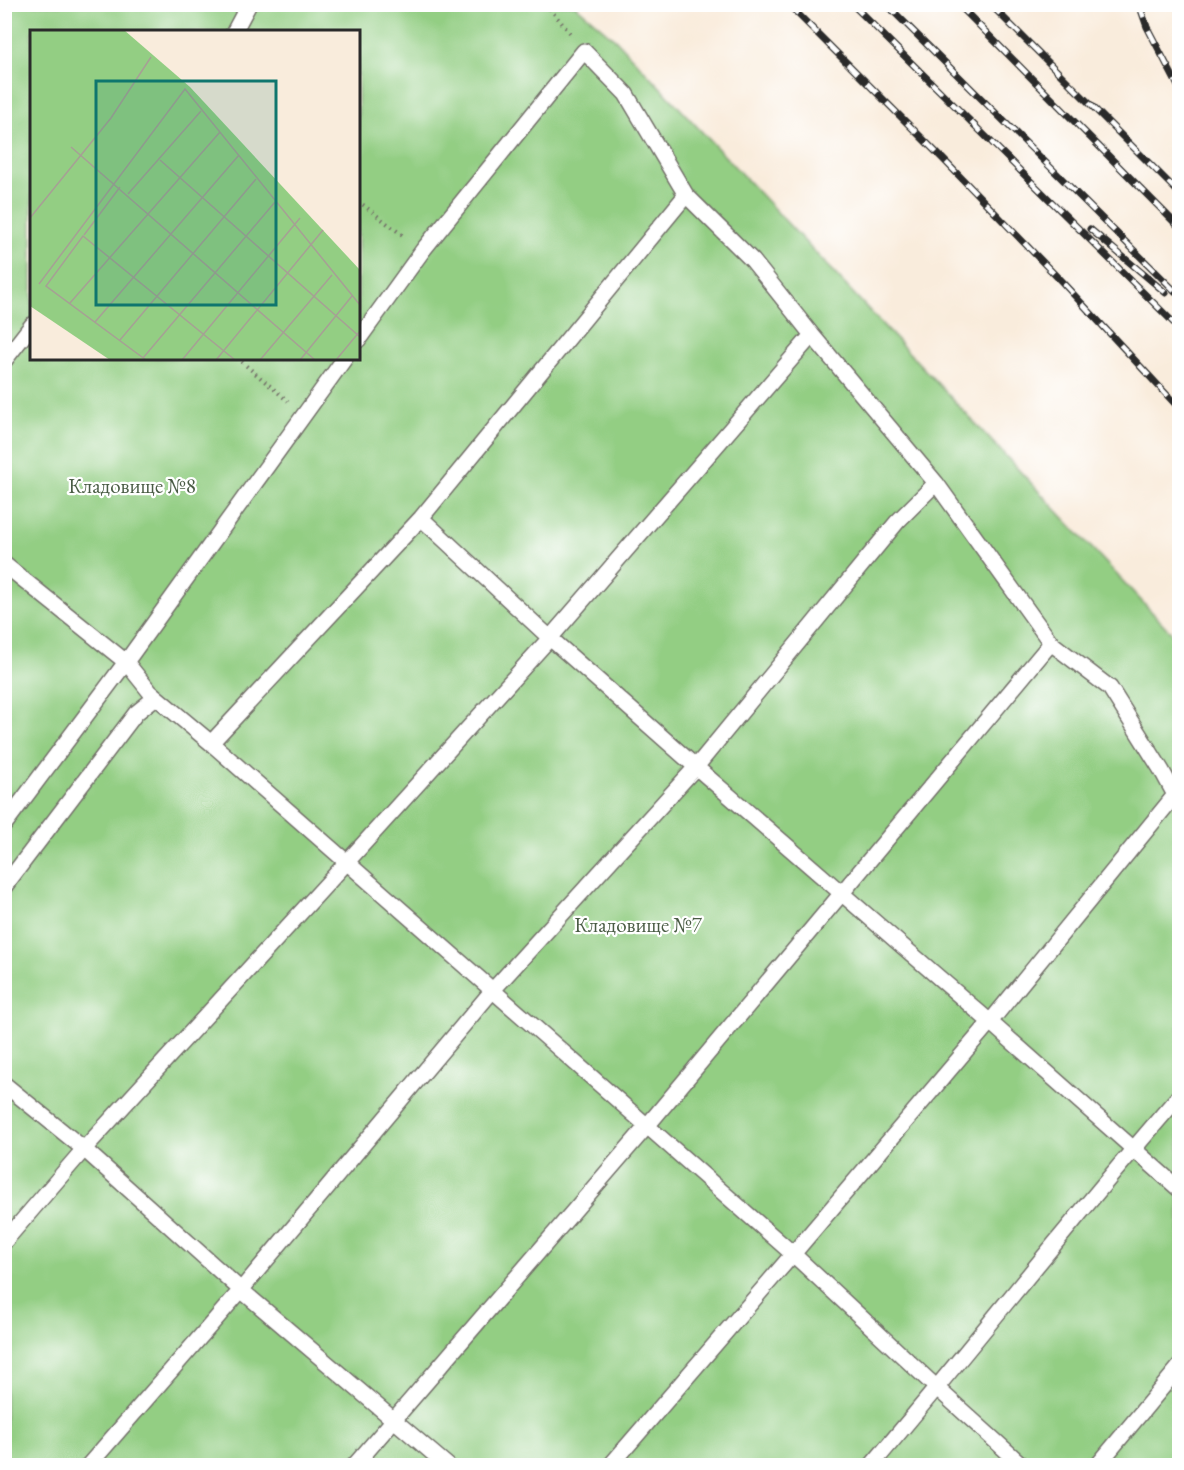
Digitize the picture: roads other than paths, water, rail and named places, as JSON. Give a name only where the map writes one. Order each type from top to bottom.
[{"type":"lane","points":[[235,30],[249,4]]},
{"type":"lane","points":[[360,337],[423,250],[584,51],[626,94],[686,195],[753,261],[936,483],[1051,643],[1110,688],[1177,797],[990,1022],[610,1466]]},
{"type":"lane","points":[[211,743],[421,518],[686,195]]},
{"type":"lane","points":[[4,361],[30,328]]},
{"type":"lane","points":[[4,1242],[84,1149],[550,638],[812,335]]},
{"type":"lane","points":[[4,825],[126,662],[344,360]]},
{"type":"lane","points":[[88,1466],[241,1290],[492,990],[696,767],[897,522],[936,483]]},
{"type":"lane","points":[[421,518],[550,638],[1179,1190]]},
{"type":"lane","points":[[4,564],[126,662],[150,692],[793,1254],[1023,1466]]},
{"type":"lane","points":[[354,1466],[647,1126],[1051,643]]},
{"type":"lane","points":[[4,887],[136,713],[156,697]]},
{"type":"lane","points":[[4,1084],[84,1149],[241,1290],[448,1466]]},
{"type":"lane","points":[[871,1466],[1179,1095]]},
{"type":"lane","points":[[1097,1466],[1179,1366]]},
{"type":"railway","points":[[788,4],[943,159],[1180,409]]},
{"type":"railway","points":[[852,4],[1180,329]]},
{"type":"railway","points":[[886,4],[1180,296]]},
{"type":"railway","points":[[958,4],[1180,228]]},
{"type":"railway","points":[[990,4],[1180,194]]},
{"type":"railway","points":[[1139,4],[1147,27],[1180,90]]},
{"type":"railway","points":[[1090,229],[1166,293]]},
{"type":"park label","name":"Кладовище №8","points":[[132,485]]},
{"type":"park label","name":"Кладовище №7","points":[[638,924]]}]
